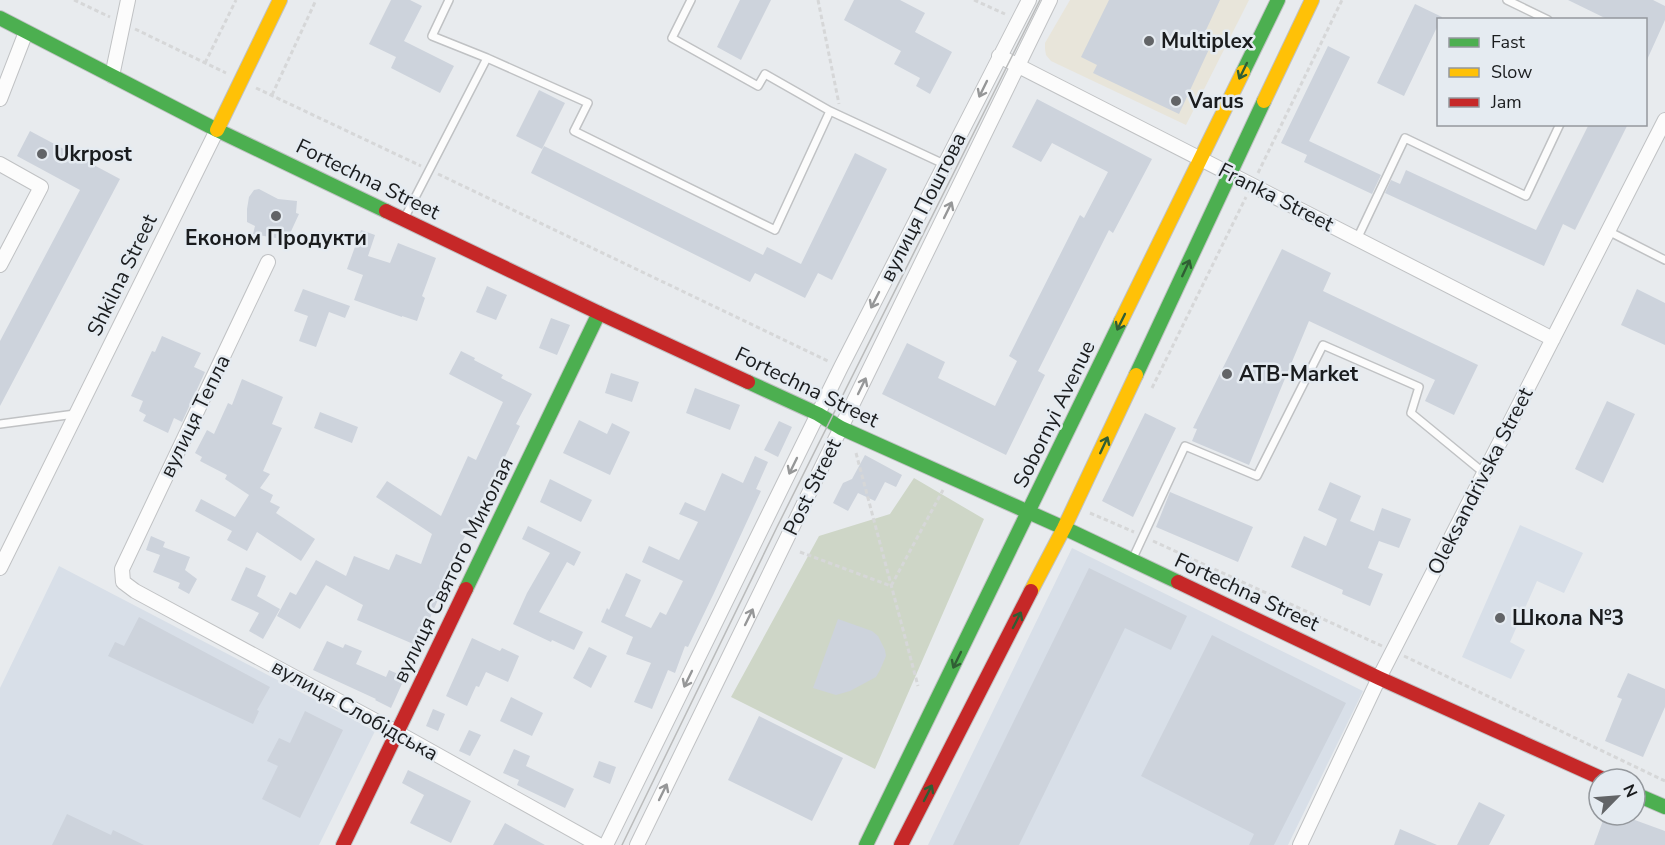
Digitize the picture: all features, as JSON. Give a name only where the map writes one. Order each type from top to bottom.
[{"type":"main road","name":"Shkilna Street","points":[[217,130],[280,0]]},
{"type":"main road","name":"Sobornyi Avenue","points":[[866,845],[1278,0]]},
{"type":"main road","points":[[901,845],[1064,528],[1312,0]]},
{"type":"main road","name":"Fortechna Street","points":[[0,18],[217,130],[599,313],[818,414],[841,428],[1064,528],[1379,678],[1587,772]]},
{"type":"main road","name":"вулиця Святого Миколая","points":[[343,845],[599,313]]},
{"type":"main road","points":[[1647,799],[1665,807]]},
{"type":"street","points":[[112,76],[128,0]]},
{"type":"street","name":"вулиця Поштова","points":[[818,414],[1029,0]]},
{"type":"street","name":"Post Street","points":[[637,845],[1050,0]]},
{"type":"street","points":[[0,99],[26,32]]},
{"type":"street","name":"Franka Street","points":[[999,56],[1553,339]]},
{"type":"street","name":"Oleksandrivska Street","points":[[1300,845],[1379,678],[1665,120]]},
{"type":"street","name":"Shkilna Street","points":[[0,568],[217,130]]},
{"type":"street","points":[[0,164],[41,187],[0,265]]},
{"type":"street","name":"вулиця Тепла","points":[[122,569],[268,262]]},
{"type":"street","name":"Post Street","points":[[606,845],[818,414]]},
{"type":"street","name":"вулиця Слобідська","points":[[122,569],[123,582],[135,591],[599,845]]},
{"type":"lane","points":[[449,0],[432,36],[588,103],[574,131],[775,230],[830,111]]},
{"type":"lane","points":[[691,0],[672,38],[758,86],[765,74],[830,111],[946,165]]},
{"type":"lane","points":[[1507,0],[1544,18]]},
{"type":"lane","points":[[404,220],[487,58]]},
{"type":"lane","points":[[1357,239],[1405,138],[1526,196],[1559,126]]},
{"type":"lane","points":[[1608,231],[1665,260]]},
{"type":"lane","points":[[1132,560],[1185,446],[1257,476],[1323,345],[1419,387],[1411,413],[1484,472]]},
{"type":"lane","points":[[0,424],[77,414]]},
{"type":"path","points":[[74,0],[841,367]]},
{"type":"path","points":[[205,63],[236,0]]},
{"type":"path","points":[[272,95],[316,0]]},
{"type":"path","points":[[818,0],[842,117]]},
{"type":"path","points":[[974,0],[1019,21]]},
{"type":"path","points":[[1236,217],[1342,0]]},
{"type":"path","points":[[856,454],[918,686]]},
{"type":"path","points":[[891,586],[944,489]]},
{"type":"path","points":[[1088,512],[1393,651],[1665,781]]},
{"type":"path","points":[[800,552],[891,586]]},
{"type":"shaded area","points":[[1070,0],[1249,0],[1186,125],[1051,61],[1046,55],[1045,43]]},
{"type":"shaded area","name":"Школа №3","points":[[1520,525],[1583,553],[1564,593],[1537,581],[1510,642],[1525,650],[1511,679],[1462,657]]},
{"type":"shaded area","points":[[1072,548],[1363,691],[1288,845],[928,845]]},
{"type":"shaded area","points":[[59,566],[375,731],[319,845],[0,845],[0,688]]},
{"type":"green space","points":[[914,478],[984,519],[875,769],[731,697],[819,536],[890,514]]},
{"type":"building","points":[[391,0],[410,0],[422,6],[404,41],[454,66],[440,93],[391,68],[396,57],[369,44]]},
{"type":"building","points":[[740,0],[771,0],[741,60],[717,47]]},
{"type":"building","points":[[854,0],[900,0],[925,13],[915,32],[952,52],[930,94],[916,86],[920,78],[894,64],[901,51],[844,20]]},
{"type":"building","points":[[1109,0],[1220,0],[1200,43],[1210,47],[1179,114],[1093,73],[1097,65],[1081,57]]},
{"type":"building","points":[[1568,0],[1653,0],[1665,6],[1665,20],[1647,60],[1647,18],[1605,18]]},
{"type":"building","points":[[1415,4],[1442,17],[1437,18],[1437,27],[1404,96],[1377,83]]},
{"type":"building","points":[[1328,46],[1350,57],[1309,141],[1381,175],[1372,194],[1304,162],[1307,155],[1281,143]]},
{"type":"building","points":[[539,90],[565,103],[542,149],[516,136]]},
{"type":"building","points":[[1037,99],[1152,159],[1113,233],[1109,230],[1038,371],[1045,375],[1006,455],[882,394],[907,343],[945,362],[938,378],[995,406],[1017,361],[1009,356],[1080,215],[1084,218],[1108,172],[1052,143],[1041,162],[1012,147]]},
{"type":"building","points":[[1588,126],[1627,126],[1575,230],[1563,224],[1544,266],[1385,193],[1391,180],[1400,184],[1406,170],[1536,230]]},
{"type":"building","points":[[30,131],[120,179],[0,406],[0,341],[80,190],[17,156]]},
{"type":"building","points":[[544,146],[763,255],[767,247],[801,264],[855,153],[887,169],[832,280],[818,273],[805,298],[755,273],[750,282],[531,173]]},
{"type":"building","points":[[259,189],[278,199],[297,201],[296,213],[299,214],[287,240],[253,234],[255,226],[247,222],[247,209],[249,197],[254,190]]},
{"type":"building","points":[[361,230],[375,235],[368,256],[390,263],[398,243],[436,258],[422,296],[425,298],[417,321],[354,300],[363,275],[347,269]]},
{"type":"building","points":[[1282,249],[1331,273],[1323,291],[1478,365],[1454,415],[1425,401],[1435,380],[1309,321],[1249,465],[1192,441],[1197,429],[1193,428]]},
{"type":"building","points":[[487,286],[507,295],[496,320],[476,312]]},
{"type":"building","points":[[303,289],[350,306],[345,318],[329,312],[316,347],[299,341],[308,316],[294,311]]},
{"type":"building","points":[[1637,289],[1665,303],[1665,345],[1621,325]]},
{"type":"building","points":[[551,318],[570,325],[557,355],[539,348]]},
{"type":"building","points":[[162,336],[201,353],[194,367],[205,372],[182,422],[174,418],[168,433],[143,421],[146,415],[139,411],[143,401],[131,396],[152,351],[155,352]]},
{"type":"building","points":[[461,351],[503,375],[501,378],[532,394],[516,424],[520,426],[453,558],[458,560],[444,597],[440,595],[418,646],[357,620],[363,605],[326,585],[300,629],[277,616],[290,592],[296,595],[316,560],[346,576],[354,556],[389,570],[396,554],[421,564],[432,534],[376,497],[387,481],[441,516],[468,456],[476,460],[503,402],[449,374]]},
{"type":"building","points":[[611,373],[639,382],[632,402],[605,393]]},
{"type":"building","points":[[242,379],[283,397],[272,424],[282,428],[263,471],[270,474],[260,488],[273,495],[270,502],[280,507],[276,513],[315,539],[301,561],[257,532],[247,551],[227,540],[232,531],[195,511],[201,499],[235,517],[249,495],[225,479],[227,475],[200,461],[202,457],[195,453],[207,430],[214,434],[228,403],[232,405]]},
{"type":"building","points":[[695,388],[740,405],[730,430],[686,413]]},
{"type":"building","points":[[1607,401],[1635,414],[1603,483],[1575,469]]},
{"type":"building","points":[[320,412],[358,427],[352,443],[314,428]]},
{"type":"building","points":[[1145,413],[1176,428],[1133,517],[1102,501]]},
{"type":"building","points":[[579,420],[607,434],[612,423],[630,432],[610,475],[563,453]]},
{"type":"building","points":[[779,421],[792,427],[778,457],[764,450]]},
{"type":"building","points":[[865,455],[902,475],[896,487],[885,482],[875,501],[858,493],[848,511],[833,503],[843,483],[852,479]]},
{"type":"building","points":[[755,456],[768,462],[756,489],[761,491],[688,647],[685,646],[675,673],[668,670],[652,709],[634,702],[651,663],[626,654],[633,637],[601,622],[607,608],[609,610],[626,573],[641,580],[625,616],[651,628],[660,612],[666,615],[683,581],[642,562],[649,546],[679,560],[698,522],[679,514],[685,502],[705,511],[722,473],[743,483]]},
{"type":"building","points":[[550,479],[592,500],[581,522],[540,502]]},
{"type":"building","points":[[1330,482],[1361,496],[1350,521],[1374,531],[1382,508],[1411,519],[1399,548],[1379,541],[1368,568],[1383,574],[1370,606],[1342,594],[1343,590],[1291,567],[1304,536],[1326,546],[1337,519],[1318,510]]},
{"type":"building","points":[[1170,492],[1253,527],[1238,562],[1156,527]]},
{"type":"building","points":[[528,526],[581,552],[574,566],[567,562],[539,612],[583,632],[574,650],[513,624],[527,593],[550,553],[522,539]]},
{"type":"building","points":[[151,536],[165,542],[163,547],[190,557],[185,570],[197,579],[189,594],[178,588],[180,583],[153,572],[160,555],[146,550]]},
{"type":"building","points":[[246,567],[266,576],[257,596],[280,609],[263,639],[249,631],[259,613],[231,600]]},
{"type":"building","points":[[1089,568],[1187,616],[1171,650],[1125,628],[1019,845],[953,845]]},
{"type":"building","points":[[139,617],[270,687],[257,710],[259,711],[253,724],[108,656],[115,642],[124,646]]},
{"type":"building","points":[[838,619],[872,631],[878,636],[886,656],[876,677],[850,691],[836,695],[813,688]]},
{"type":"building","points":[[1212,635],[1346,703],[1274,845],[1249,845],[1254,834],[1141,776]]},
{"type":"building","points":[[472,638],[500,651],[502,648],[519,656],[508,682],[486,672],[479,687],[476,686],[467,706],[446,696]]},
{"type":"building","points":[[327,641],[343,648],[345,644],[362,651],[356,664],[386,677],[389,670],[405,677],[391,708],[313,670]]},
{"type":"building","points":[[589,647],[607,656],[591,688],[573,678]]},
{"type":"building","points":[[1628,673],[1665,689],[1665,707],[1643,757],[1605,741],[1622,699],[1617,697]]},
{"type":"building","points":[[511,697],[543,713],[532,736],[500,721]]},
{"type":"building","points":[[433,709],[445,714],[438,731],[426,726]]},
{"type":"building","points":[[305,711],[343,730],[300,818],[262,799],[278,766],[267,761],[279,738],[290,743]]},
{"type":"building","points":[[759,716],[843,758],[812,821],[728,780]]},
{"type":"building","points":[[469,730],[481,735],[470,756],[459,751]]},
{"type":"building","points":[[514,749],[530,756],[526,766],[574,789],[565,808],[517,785],[519,780],[503,773]]},
{"type":"building","points":[[599,761],[616,767],[610,784],[593,777]]},
{"type":"building","points":[[408,770],[471,801],[451,843],[410,823],[424,795],[402,783]]},
{"type":"building","points":[[1479,802],[1505,815],[1489,845],[1457,845]]},
{"type":"building","points":[[67,814],[111,835],[113,830],[144,845],[52,845]]},
{"type":"building","points":[[505,823],[545,845],[493,845]]},
{"type":"building","points":[[1647,824],[1665,831],[1665,845],[1594,845],[1601,827],[1647,827]]},
{"type":"building","points":[[1400,829],[1437,845],[1394,845]]},
{"type":"tram line","points":[[622,845],[777,527],[1040,0]]},
{"type":"traffic: fast","points":[[1243,72],[1278,0]]},
{"type":"traffic: fast","points":[[0,18],[217,130],[386,211]]},
{"type":"traffic: fast","points":[[1136,375],[1264,101]]},
{"type":"traffic: fast","points":[[466,589],[599,313]]},
{"type":"traffic: fast","points":[[866,845],[1121,321]]},
{"type":"traffic: fast","points":[[748,382],[818,414],[841,428],[1178,582]]},
{"type":"traffic: fast","points":[[1647,799],[1665,807]]},
{"type":"traffic: slow","points":[[217,130],[280,0]]},
{"type":"traffic: slow","points":[[1264,101],[1312,0]]},
{"type":"traffic: slow","points":[[1121,321],[1243,72]]},
{"type":"traffic: slow","points":[[1031,591],[1064,528],[1136,375]]},
{"type":"traffic: jam","points":[[386,211],[748,382]]},
{"type":"traffic: jam","points":[[1178,582],[1379,678],[1587,772]]},
{"type":"traffic: jam","points":[[343,845],[466,589]]},
{"type":"traffic: jam","points":[[901,845],[1031,591]]},
{"type":"place","name":"Multiplex","points":[[1149,41]]},
{"type":"place","name":"Varus","points":[[1176,101]]},
{"type":"place","name":"Ukrpost","points":[[42,154]]},
{"type":"place","name":"Економ Продукти","points":[[276,216]]},
{"type":"place","name":"ATB-Market","points":[[1227,374]]},
{"type":"place","name":"Школа №3","points":[[1500,618]]}]
